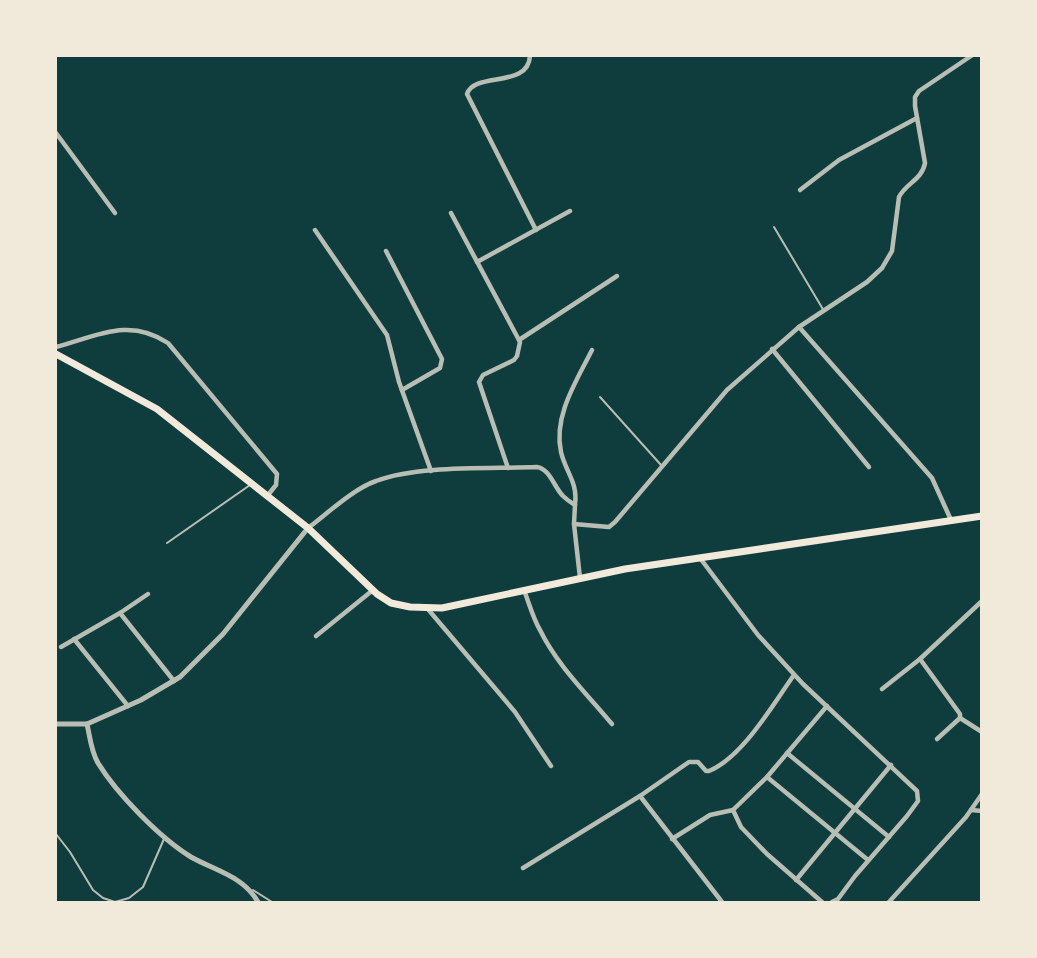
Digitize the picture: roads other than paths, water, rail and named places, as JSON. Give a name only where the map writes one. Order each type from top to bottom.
[{"type":"main road","points":[[56,354],[157,409],[308,528],[373,590],[391,603],[410,607],[442,608],[625,569],[981,516]]},
{"type":"street","points":[[530,56],[526,68],[520,72],[476,85],[470,88],[467,94],[536,230]]},
{"type":"street","points":[[574,524],[609,527],[727,390],[772,349],[800,327],[867,282],[882,268],[892,251],[899,197],[902,191],[924,172],[925,163],[915,98],[919,91],[971,56]]},
{"type":"street","points":[[800,190],[839,160],[917,118]]},
{"type":"street","points":[[56,133],[115,213]]},
{"type":"street","points":[[477,262],[570,211]]},
{"type":"street","points":[[451,213],[519,340],[519,351],[514,360],[483,375],[479,382],[508,468]]},
{"type":"street","points":[[315,230],[387,335],[402,390],[431,471]]},
{"type":"street","points":[[386,251],[442,359],[440,368],[402,390]]},
{"type":"street","points":[[519,340],[616,276]]},
{"type":"street","points":[[800,327],[932,478],[951,520]]},
{"type":"street","points":[[56,347],[129,329],[150,332],[168,343],[277,474],[276,485],[268,495]]},
{"type":"street","points":[[772,349],[869,467]]},
{"type":"street","points":[[580,578],[574,524],[575,484],[566,468],[561,449],[560,429],[566,408],[592,350]]},
{"type":"street","points":[[56,724],[87,724],[128,706],[174,681],[223,634],[308,528],[362,488],[376,481],[409,473],[431,471],[542,468],[561,494],[574,505]]},
{"type":"street","points":[[700,558],[758,635],[794,675],[914,787],[918,795],[918,801],[832,903]]},
{"type":"street","points":[[316,636],[373,590]]},
{"type":"street","points":[[524,590],[539,629],[550,647],[612,724]]},
{"type":"street","points":[[62,647],[148,594]]},
{"type":"street","points":[[882,689],[920,659],[981,601]]},
{"type":"street","points":[[427,608],[515,712],[551,766]]},
{"type":"street","points":[[120,612],[174,681]]},
{"type":"street","points":[[75,639],[128,706]]},
{"type":"street","points":[[920,659],[958,709],[960,718],[981,729]]},
{"type":"street","points":[[523,868],[640,796],[689,762],[698,762],[706,771],[709,771],[729,760],[743,745],[794,675]]},
{"type":"street","points":[[672,838],[710,814],[733,810],[767,777],[827,706]]},
{"type":"street","points":[[938,739],[960,718]]},
{"type":"street","points":[[87,724],[98,762],[109,778],[164,839],[192,857],[240,881],[250,889],[258,903]]},
{"type":"street","points":[[787,753],[889,837]]},
{"type":"street","points":[[796,880],[891,765]]},
{"type":"street","points":[[767,777],[868,860]]},
{"type":"street","points":[[890,903],[971,810],[981,794]]},
{"type":"street","points":[[640,796],[722,903]]},
{"type":"street","points":[[733,810],[741,827],[822,903]]},
{"type":"street","points":[[971,810],[981,811]]},
{"type":"lane","points":[[774,227],[824,311]]},
{"type":"lane","points":[[600,397],[663,467]]},
{"type":"lane","points":[[167,543],[253,483]]},
{"type":"lane","points":[[56,834],[93,890],[103,898],[115,902],[129,898],[143,887],[164,839]]},
{"type":"lane","points":[[250,889],[272,903]]}]
